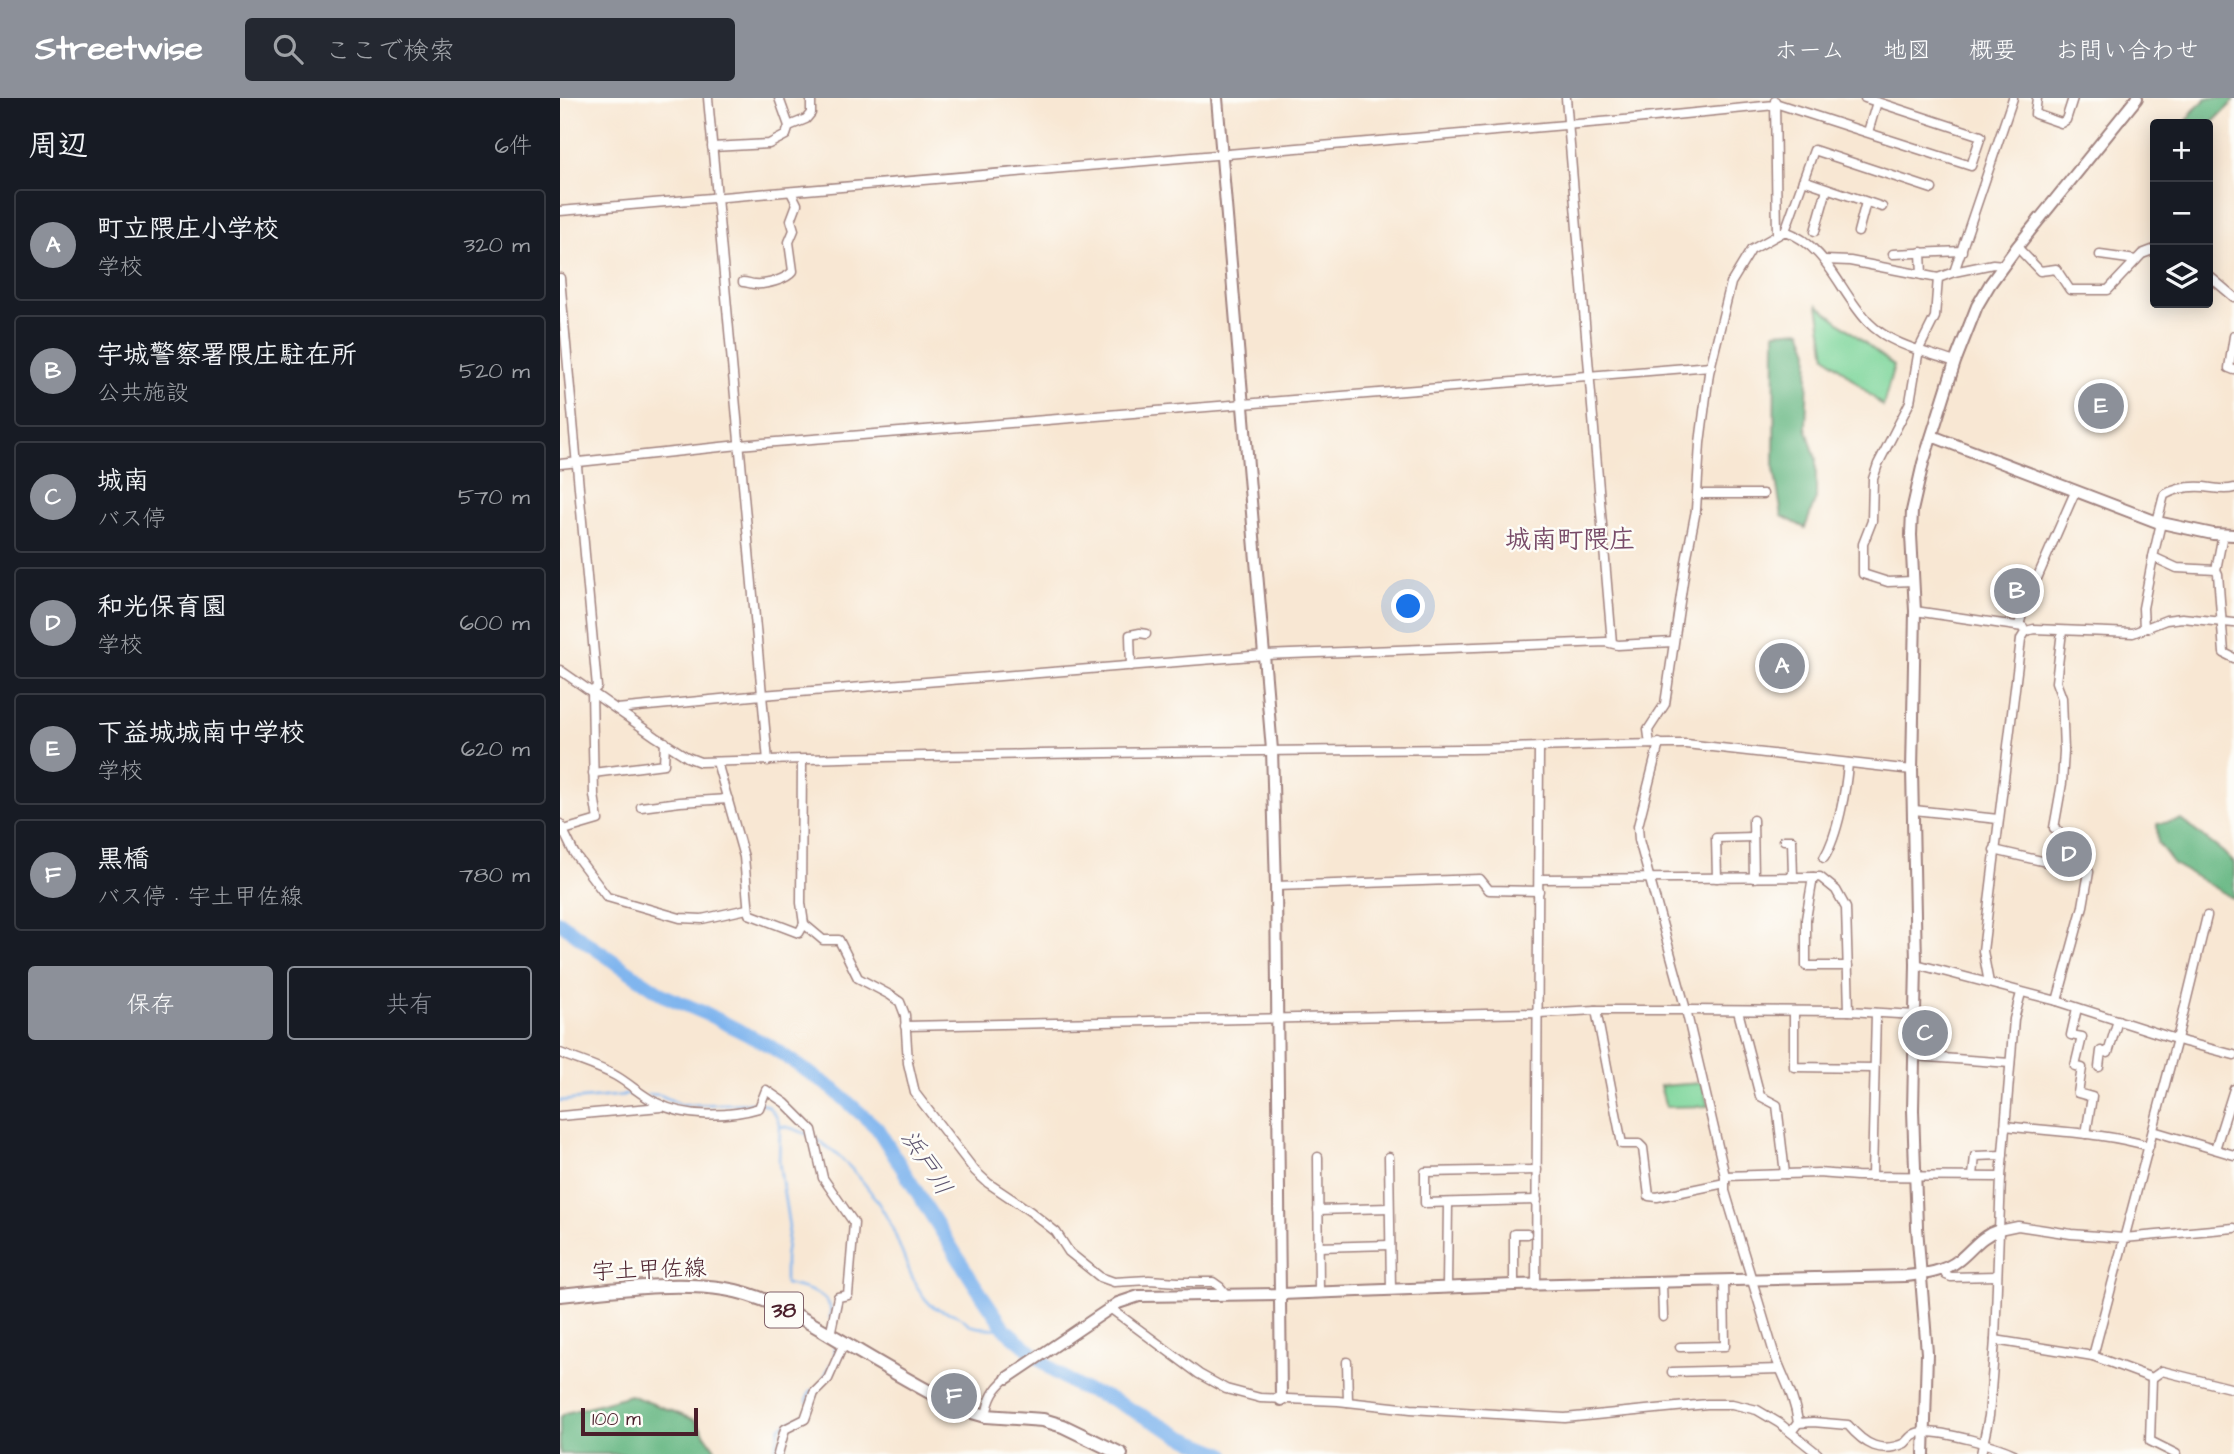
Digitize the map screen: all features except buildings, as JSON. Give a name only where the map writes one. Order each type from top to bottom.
[{"type":"main road","name":"宇土甲佐線","points":[[560,1295],[671,1286],[727,1289],[760,1298],[962,1409],[986,1416],[1043,1420],[1063,1426],[1121,1454]]},
{"type":"street","points":[[708,98],[768,761]]},
{"type":"street","points":[[712,147],[769,144],[786,135],[789,127],[806,119],[811,113],[811,98]]},
{"type":"street","points":[[1217,98],[1272,750],[1276,886],[1281,1400]]},
{"type":"street","points":[[1566,98],[1612,643]]},
{"type":"street","points":[[560,211],[1568,125],[1775,102],[1971,166],[1981,136],[1865,98]]},
{"type":"street","points":[[1954,272],[2013,98]]},
{"type":"street","points":[[2037,98],[2035,114],[2061,123],[2066,121],[2073,98]]},
{"type":"street","points":[[1924,1454],[1927,1353],[1920,1274],[1913,1110],[1916,964],[1912,769],[1915,611],[1912,511],[1931,436],[1955,362],[1978,306],[2017,247],[2133,99]]},
{"type":"street","points":[[777,101],[789,127]]},
{"type":"street","points":[[1775,102],[1781,233]]},
{"type":"street","points":[[1868,132],[1877,102]]},
{"type":"street","points":[[1791,1432],[1798,1423],[1794,1398],[1780,1369],[1725,1191],[1725,1179],[1686,1010],[1639,840],[1638,826],[1654,744],[1648,730],[1665,704],[1696,510],[1700,443],[1711,366],[1731,283],[1751,250],[1781,233],[1814,150],[1932,189]]},
{"type":"street","points":[[1803,180],[1882,207]]},
{"type":"street","points":[[1815,231],[1827,189]]},
{"type":"street","points":[[743,282],[755,285],[775,282],[789,277],[793,271],[789,242],[794,230],[791,220],[797,204],[791,192]]},
{"type":"street","points":[[1858,232],[1866,202]]},
{"type":"street","points":[[1781,233],[1805,240],[1824,260],[1868,323],[1902,345],[1955,362]]},
{"type":"street","points":[[2017,247],[2040,271],[2056,270],[2067,287],[2073,290],[2108,290],[2142,254],[2150,251]]},
{"type":"street","points":[[1893,254],[1962,251]]},
{"type":"street","points":[[1921,252],[1922,275]]},
{"type":"street","points":[[2100,255],[2136,260]]},
{"type":"street","points":[[1824,260],[1850,261],[1938,278],[1993,264],[2004,265]]},
{"type":"street","points":[[560,278],[597,687],[592,691]]},
{"type":"street","points":[[1913,581],[1888,582],[1863,574],[1863,544],[1872,521],[1873,479],[1910,402],[1919,349],[1935,317],[1938,278]]},
{"type":"street","points":[[2213,279],[2234,297]]},
{"type":"street","points":[[2234,336],[2228,362],[2229,368],[2234,370]]},
{"type":"street","points":[[560,464],[739,445],[1711,366]]},
{"type":"street","points":[[1931,436],[2159,522],[2229,535],[2216,570],[2224,653],[2234,658]]},
{"type":"street","points":[[2144,628],[2143,608],[2164,495],[2197,486],[2227,490],[2234,488]]},
{"type":"street","points":[[2019,625],[2075,492]]},
{"type":"street","points":[[1697,494],[1763,494]]},
{"type":"street","points":[[2153,557],[2177,568],[2216,570]]},
{"type":"street","points":[[1915,611],[2019,625],[2026,631]]},
{"type":"street","points":[[1989,983],[1983,951],[2021,639],[2026,631],[2133,632],[2166,620],[2182,618],[2234,623]]},
{"type":"street","points":[[2062,631],[2056,682],[2062,698],[2064,751],[2062,783],[2054,828],[2062,834]]},
{"type":"street","points":[[1131,666],[1130,635],[1146,634]]},
{"type":"street","points":[[617,709],[1264,655],[1673,642]]},
{"type":"street","points":[[560,670],[665,743],[700,762],[1686,744],[1912,769]]},
{"type":"street","points":[[592,691],[593,773],[598,820],[562,827],[574,853],[607,897],[680,918],[702,919],[747,909]]},
{"type":"street","points":[[593,773],[664,764],[665,743]]},
{"type":"street","points":[[1536,1285],[1539,748]]},
{"type":"street","points":[[717,762],[745,865],[749,914],[799,933],[804,924],[802,760]]},
{"type":"street","points":[[1825,858],[1832,844],[1846,785],[1848,763]]},
{"type":"street","points":[[641,807],[729,799]]},
{"type":"street","points":[[1914,810],[1998,819]]},
{"type":"street","points":[[1753,820],[1754,878]]},
{"type":"street","points":[[1717,878],[1716,838],[1754,837]]},
{"type":"street","points":[[1784,840],[1792,840],[1793,877]]},
{"type":"street","points":[[1994,850],[2090,872],[2057,1001]]},
{"type":"street","points":[[1813,877],[1806,919],[1806,966],[1848,965]]},
{"type":"street","points":[[1540,879],[1820,877],[1836,890],[1846,908],[1849,1011]]},
{"type":"street","points":[[1276,886],[1480,880],[1489,890],[1539,891]]},
{"type":"street","points":[[2093,1356],[2207,916]]},
{"type":"street","points":[[804,924],[823,940],[839,940],[858,978],[900,1002],[905,1015],[911,1080],[915,1093],[975,1171],[988,1183],[1056,1232],[1069,1252],[1100,1278],[1114,1282],[1213,1282],[1225,1293]]},
{"type":"street","points":[[1916,964],[2057,1001],[2234,1055]]},
{"type":"street","points":[[1981,1454],[1995,1340],[1998,1230],[2010,1063],[2014,1020],[2021,993]]},
{"type":"street","points":[[2077,1007],[2071,1035],[2081,1037],[2075,1060],[2075,1066],[2082,1068],[2078,1093],[2092,1097],[2086,1134]]},
{"type":"street","points":[[905,1026],[1596,1010],[1849,1011],[1915,1015]]},
{"type":"street","points":[[1596,1010],[1622,1144],[1639,1144],[1643,1147],[1649,1196],[1657,1197],[1725,1179],[1785,1174],[2001,1177]]},
{"type":"street","points":[[1738,1011],[1760,1096],[1777,1105],[1785,1174]]},
{"type":"street","points":[[1794,1012],[1794,1067],[1874,1068]]},
{"type":"street","points":[[1872,1177],[1876,1013]]},
{"type":"street","points":[[2099,1066],[2101,1051],[2108,1053],[2118,1020]]},
{"type":"street","points":[[560,1053],[616,1076],[674,1111],[691,1114],[744,1112],[759,1108],[766,1090],[785,1103],[812,1130],[822,1178],[854,1223],[848,1295],[838,1297],[830,1335]]},
{"type":"street","points":[[1914,1056],[2010,1063]]},
{"type":"street","points":[[2215,1149],[2234,1089]]},
{"type":"street","points":[[560,1116],[664,1106]]},
{"type":"street","points":[[2005,1126],[2086,1134],[2134,1141],[2149,1146]]},
{"type":"street","points":[[2153,1131],[2234,1155]]},
{"type":"street","points":[[1973,1176],[1975,1156],[2003,1155]]},
{"type":"street","points":[[1318,1157],[1319,1293]]},
{"type":"street","points":[[1389,1157],[1391,1290]]},
{"type":"street","points":[[1537,1170],[1425,1172],[1425,1203],[1537,1200]]},
{"type":"street","points":[[1447,1287],[1448,1203]]},
{"type":"street","points":[[1318,1210],[1389,1208]]},
{"type":"street","points":[[986,1416],[995,1388],[1007,1378],[1118,1303],[1139,1296],[1920,1274],[1944,1269],[1956,1262],[1989,1233],[2018,1226],[2124,1238],[2234,1228]]},
{"type":"street","points":[[1514,1285],[1514,1234],[1527,1234]]},
{"type":"street","points":[[1318,1247],[1390,1245]]},
{"type":"street","points":[[1944,1269],[1946,1275],[1951,1278],[1996,1276]]},
{"type":"street","points":[[1680,1346],[1729,1346],[1724,1280]]},
{"type":"street","points":[[1662,1282],[1663,1317]]},
{"type":"street","points":[[1107,1310],[1199,1374],[1217,1384],[1252,1396],[1565,1418],[1732,1404],[1756,1410],[1791,1432],[1818,1454]]},
{"type":"street","points":[[1995,1340],[2093,1356],[2152,1378]]},
{"type":"street","points":[[778,1454],[785,1429],[805,1419],[814,1393],[828,1379],[844,1343]]},
{"type":"street","points":[[1347,1362],[1348,1402]]},
{"type":"street","points":[[1672,1372],[1780,1369]]},
{"type":"street","points":[[2152,1378],[2162,1371],[2234,1389]]},
{"type":"street","points":[[2152,1378],[2150,1441],[2176,1454]]},
{"type":"street","points":[[1798,1423],[1848,1425],[1871,1450],[1885,1454],[1897,1451],[1914,1433],[1925,1432],[1984,1443],[2014,1454]]},
{"type":"green space","points":[[2207,98],[2234,98],[2213,122],[2213,119],[2188,119]]},
{"type":"green space","points":[[1818,305],[1894,366],[1883,406],[1826,356]]},
{"type":"green space","points":[[1801,330],[1809,351],[1806,427],[1816,459],[1816,498],[1805,528],[1782,516],[1774,468],[1775,332]]},
{"type":"green space","points":[[2181,820],[2234,863],[2234,899],[2174,864],[2158,843],[2157,824]]},
{"type":"green space","points":[[1702,1083],[1708,1106],[1666,1107],[1660,1086]]},
{"type":"green space","points":[[630,1395],[695,1420],[715,1449],[715,1454],[560,1454],[560,1417]]},
{"type":"waterway","name":"浜戸川","points":[[560,922],[665,996],[770,1046],[833,1089],[877,1128],[1005,1329],[1055,1372],[1080,1388],[1111,1399],[1185,1438],[1224,1454]]},
{"type":"waterway","points":[[560,1101],[637,1094]]},
{"type":"waterway","points":[[647,1094],[660,1095],[682,1105],[761,1103],[768,1106],[780,1126],[779,1162],[789,1227],[785,1284],[823,1297],[830,1307],[830,1318]]},
{"type":"waterway","points":[[780,1126],[798,1131],[834,1152],[865,1184],[888,1220],[914,1281],[930,1304],[973,1326],[1005,1329]]},
{"type":"waterway","points":[[835,1342],[835,1356]]},
{"type":"waterway","points":[[824,1378],[830,1365]]},
{"type":"waterway","points":[[807,1402],[812,1390]]},
{"type":"waterway","points":[[774,1454],[780,1427],[803,1415]]},
{"type":"place","name":"下益城城南中学校","points":[[2101,406]]},
{"type":"place","name":"宇城警察署隈庄駐在所","points":[[2017,591]]},
{"type":"place","name":"町立隈庄小学校","points":[[1782,666]]},
{"type":"place","name":"和光保育園","points":[[2069,854]]},
{"type":"place","name":"城南","points":[[1925,1033]]},
{"type":"place","name":"黒橋","points":[[954,1396]]},
{"type":"district","name":"城南町隈庄","points":[[1570,540]]}]
